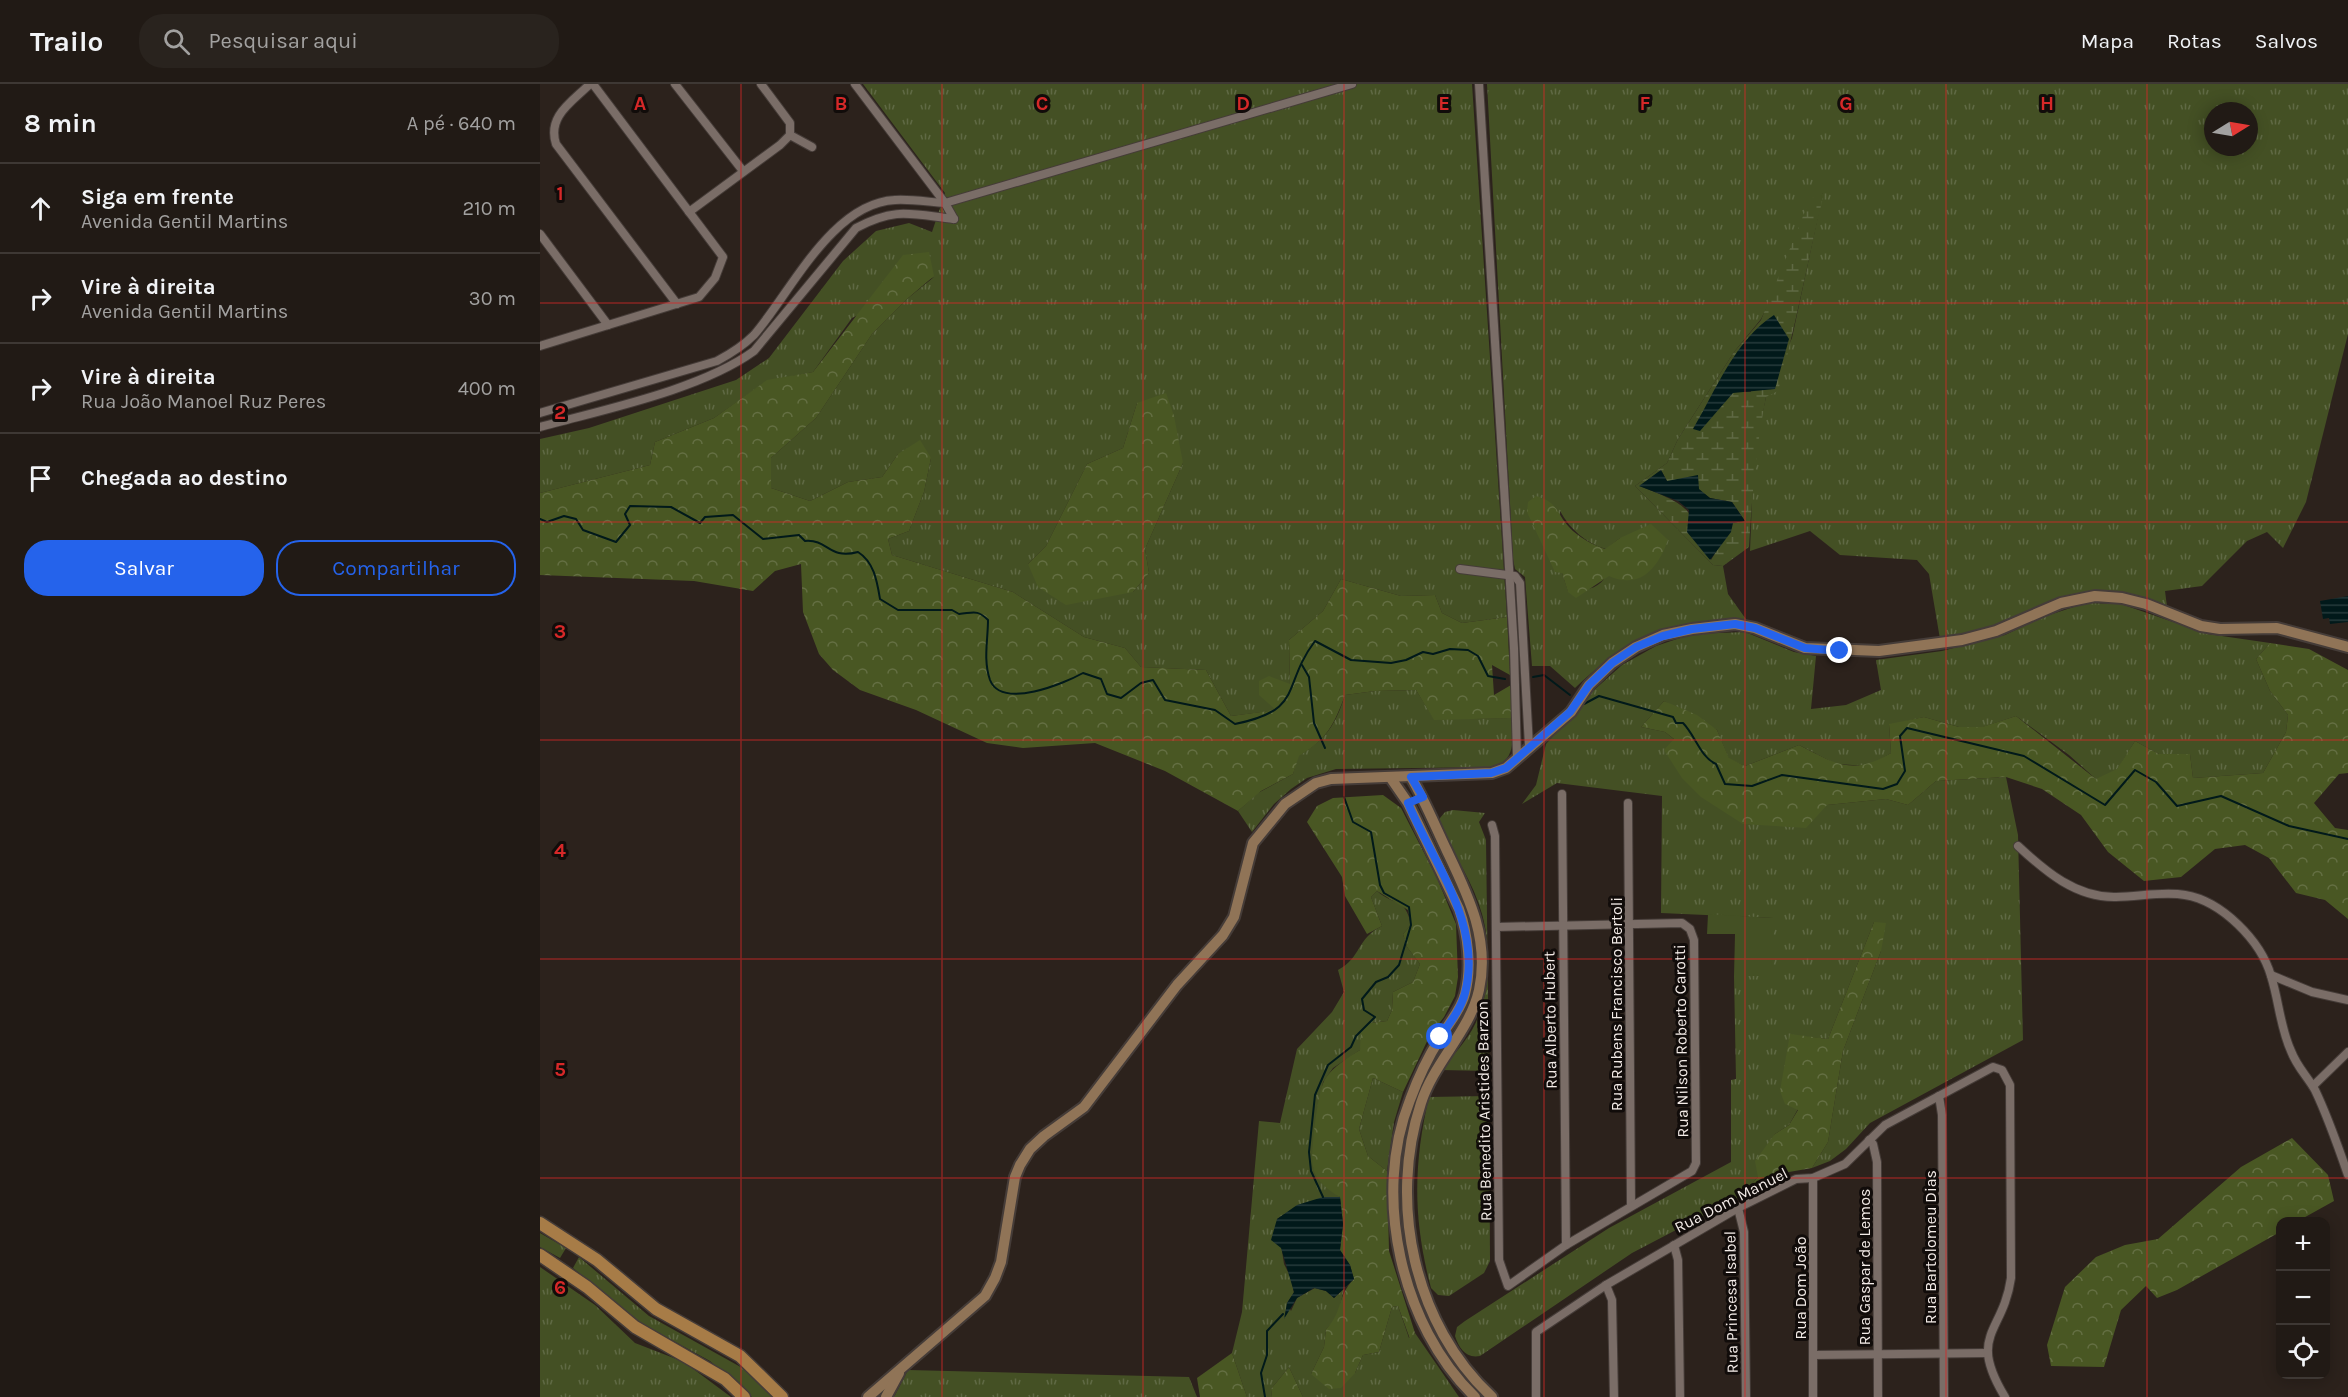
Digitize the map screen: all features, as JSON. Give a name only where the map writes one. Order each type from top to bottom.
[{"type":"main road","points":[[868,1397],[985,1296],[1001,1262],[1013,1187],[1020,1165],[1030,1149],[1084,1107],[1177,985],[1223,935],[1234,917],[1253,843],[1285,804],[1316,783],[1352,777],[1491,773],[1517,758],[1570,712],[1589,685],[1612,663],[1636,647],[1663,636],[1692,629],[1735,624],[1755,628],[1805,648],[1879,651],[1974,637],[1996,631],[2061,603],[2095,596],[2122,598],[2146,604],[2201,626],[2220,629],[2277,628],[2348,647]]},
{"type":"main road","points":[[1390,777],[1408,803],[1459,909],[1465,926],[1467,957],[1467,980],[1462,1002],[1426,1064],[1409,1102],[1400,1136],[1394,1177],[1399,1246],[1408,1284],[1461,1382],[1474,1391],[1492,1397]]},
{"type":"main road","points":[[1411,777],[1423,797],[1470,898],[1479,932],[1481,959],[1479,989],[1472,1010],[1435,1069],[1421,1102],[1412,1140],[1407,1210],[1412,1246],[1429,1321]]},
{"type":"main road","points":[[540,1223],[597,1260],[656,1309],[740,1356],[782,1397]]},
{"type":"main road","points":[[540,1255],[587,1287],[635,1327],[725,1379],[744,1397]]},
{"type":"main road","points":[[1435,1332],[1471,1375],[1474,1391]]},
{"type":"main road","points":[[886,1397],[905,1363]]},
{"type":"main road","points":[[1461,1382],[1471,1375]]},
{"type":"street","points":[[541,344],[609,325],[677,304],[699,297],[715,278],[723,257],[592,84],[556,118],[552,131],[556,144],[677,304]]},
{"type":"street","points":[[675,84],[743,171]]},
{"type":"street","points":[[689,212],[780,146],[790,135],[790,123],[761,84]]},
{"type":"street","points":[[540,427],[684,385],[734,366],[754,351],[856,228],[877,217],[896,213],[954,219],[945,203],[855,84]]},
{"type":"street","points":[[540,413],[717,362],[752,336],[811,258],[853,214],[894,200],[945,203],[1352,84]]},
{"type":"street","points":[[1479,84],[1514,648],[1517,758]]},
{"type":"street","points":[[790,135],[812,147]]},
{"type":"street","points":[[540,234],[609,325]]},
{"type":"street","points":[[1460,569],[1515,576],[1520,583],[1529,746]]},
{"type":"street","name":"Rua Alberto Hubert","points":[[1562,794],[1566,1245]]},
{"type":"street","points":[[1408,803],[1423,797]]},
{"type":"street","name":"Rua Rubens Francisco Bertoli","points":[[1628,803],[1631,1205]]},
{"type":"street","name":"Rua Benedito Aristides Barzon","points":[[1492,825],[1495,836],[1499,1260],[1509,1286],[1566,1245]]},
{"type":"street","points":[[2018,846],[2049,875],[2086,893],[2113,897],[2166,893],[2187,895],[2204,901],[2240,927],[2266,962],[2286,1041],[2299,1070],[2313,1086],[2348,1175]]},
{"type":"street","name":"Rua Nilson Roberto Carotti","points":[[1629,924],[1682,923],[1690,929],[1694,940],[1696,1162],[1686,1175],[1631,1205]]},
{"type":"street","points":[[1496,927],[1629,924]]},
{"type":"street","points":[[2271,975],[2312,992],[2348,1000]]},
{"type":"street","points":[[2313,1086],[2348,1052]]},
{"type":"street","name":"Rua Dom Manuel","points":[[1536,1397],[1536,1332],[1606,1285],[1738,1208],[1796,1179],[1814,1178],[1845,1164],[1885,1125],[1993,1067],[2002,1070],[2010,1085],[2011,1278],[2006,1300],[1991,1329],[1988,1353]]},
{"type":"street","name":"Rua Bartolomeu Dias","points":[[1939,1096],[1942,1115],[1944,1397]]},
{"type":"street","name":"Rua Gaspar de Lemos","points":[[1869,1140],[1873,1144],[1877,1162],[1878,1397]]},
{"type":"street","name":"Rua Dom João","points":[[1813,1397],[1814,1178]]},
{"type":"street","points":[[1566,1245],[1631,1205]]},
{"type":"street","name":"Rua Princesa Isabel","points":[[1738,1208],[1744,1232],[1746,1397]]},
{"type":"street","points":[[1674,1245],[1678,1260],[1680,1397]]},
{"type":"street","points":[[1606,1285],[1612,1300],[1614,1397]]},
{"type":"street","points":[[1813,1355],[1988,1353],[1991,1371],[2005,1397]]},
{"type":"green space","points":[[863,84],[1472,84],[1507,617],[1462,623],[1442,613],[1435,595],[1401,596],[1341,579],[1323,611],[1289,640],[1290,685],[1277,710],[1231,716],[1206,670],[1141,667],[1125,648],[1084,637],[1013,592],[892,555],[888,539],[909,531],[924,492],[931,458],[898,454],[882,477],[848,482],[810,501],[771,488],[771,458],[816,418],[872,334],[907,299],[934,277],[852,318],[813,372],[767,381],[714,418],[655,442],[650,465],[540,493],[540,439],[589,428],[736,380],[769,358],[843,261],[876,231],[909,223],[932,232],[945,193]],"holes":[[[1137,403],[1183,463],[1145,549],[1149,573],[1133,592],[1028,564],[1046,546],[1087,464],[1123,448]]]},
{"type":"green space","points":[[1487,84],[2348,84],[2348,334],[2306,502],[2283,548],[2267,532],[2247,541],[2202,586],[2165,591],[2167,607],[2103,592],[2075,595],[2038,608],[2005,624],[1940,639],[1929,574],[1917,560],[1840,555],[1810,531],[1750,551],[1753,476],[1759,430],[1766,397],[1792,338],[1823,193],[1761,319],[1734,352],[1678,439],[1667,463],[1635,486],[1713,565],[1723,566],[1728,594],[1748,622],[1697,622],[1654,634],[1633,643],[1575,688],[1550,666],[1532,666],[1525,577],[1515,569]],"holes":[[[1560,511],[1568,524],[1591,543],[1606,549],[1620,538],[1606,577],[1592,588],[1568,591],[1562,573]]]},
{"type":"green space","points":[[1824,193],[1778,391],[1766,397],[1755,472],[1749,547],[1723,566],[1713,565],[1635,486],[1667,463],[1678,439],[1734,352],[1761,320],[1810,199]],"holes":[[[1738,351],[1751,392],[1733,392],[1694,429]],[[1661,470],[1667,481],[1698,489],[1710,498],[1732,502],[1745,521],[1733,523],[1711,560],[1698,529],[1687,511],[1671,499],[1640,486]]]},
{"type":"green space","points":[[929,252],[934,276],[872,334],[816,418],[771,458],[771,488],[810,501],[848,482],[882,477],[898,454],[920,440],[931,458],[924,492],[909,531],[888,539],[892,555],[1013,592],[1084,637],[1125,648],[1141,667],[1206,670],[1231,716],[1276,710],[1259,695],[1259,681],[1269,676],[1290,684],[1289,640],[1323,611],[1341,579],[1401,596],[1435,595],[1442,613],[1462,623],[1507,617],[1510,675],[1492,665],[1494,695],[1511,685],[1512,718],[1434,720],[1416,690],[1375,691],[1345,695],[1328,730],[1316,744],[1299,756],[1293,774],[1261,791],[1238,811],[1165,771],[1095,743],[1023,748],[987,743],[916,710],[860,690],[833,670],[819,654],[803,612],[801,564],[775,571],[753,591],[694,581],[540,575],[540,493],[650,465],[655,442],[714,418],[767,380],[813,372],[903,255]]},
{"type":"green space","points":[[1166,393],[1174,416],[1183,463],[1145,549],[1149,573],[1133,592],[1066,605],[1038,587],[1028,564],[1046,546],[1087,464],[1123,448],[1137,403]]},
{"type":"green space","points":[[1536,496],[1549,501],[1577,534],[1605,549],[1620,538],[1651,524],[1668,540],[1659,559],[1646,574],[1630,580],[1620,580],[1609,576],[1576,598],[1568,592],[1562,573],[1555,572],[1527,512],[1528,502]]},
{"type":"green space","points":[[2086,603],[2121,604],[2208,634],[2270,643],[2256,659],[2270,691],[2288,715],[2286,732],[2263,773],[2193,778],[2190,754],[2159,754],[2135,741],[2117,770],[2097,780],[2069,755],[2016,716],[1983,727],[1959,727],[1924,717],[1889,725],[1891,753],[1869,766],[1836,764],[1799,745],[1745,766],[1729,759],[1717,730],[1664,701],[1641,727],[1665,732],[1675,740],[1827,805],[1886,799],[1908,805],[1936,781],[2006,777],[2018,835],[2023,1040],[1870,1123],[1846,1149],[1830,1161],[1812,1168],[1828,1142],[1843,1051],[1881,951],[1874,922],[1828,1039],[1790,1035],[1798,1109],[1789,1125],[1775,1134],[1758,1177],[1739,1197],[1632,1253],[1480,1356],[1471,1356],[1464,1352],[1455,1336],[1457,1327],[1465,1321],[1609,1228],[1731,1162],[1731,1080],[1736,1079],[1734,976],[1773,976],[1773,918],[1661,913],[1662,796],[1557,783],[1522,804],[1536,785],[1546,744],[1593,691],[1622,665],[1656,646],[1692,634],[1745,632],[1794,652],[1816,656],[1811,709],[1846,705],[1881,690],[1876,660],[1942,651],[2005,635],[2043,617]]},
{"type":"green space","points":[[2270,643],[2309,649],[2348,670],[2348,773],[2339,774],[2314,803],[2335,828],[2348,830],[2348,919],[2325,900],[2296,893],[2269,858],[2245,845],[2215,849],[2181,877],[2144,881],[2108,852],[2081,815],[2042,789],[2006,777],[1936,781],[1908,805],[1886,799],[1827,805],[1806,828],[1743,824],[1701,797],[1682,778],[1664,750],[1674,739],[1665,732],[1641,727],[1664,701],[1697,715],[1717,730],[1729,758],[1745,766],[1799,745],[1834,762],[1855,766],[1877,760],[1891,753],[1889,724],[1924,717],[1959,727],[1982,727],[2016,716],[2096,779],[2117,769],[2135,741],[2159,754],[2190,754],[2193,778],[2263,773],[2286,732],[2288,715],[2270,691],[2256,659]]},
{"type":"green space","points":[[1416,690],[1434,719],[1512,718],[1512,747],[1507,758],[1495,767],[1336,769],[1307,778],[1291,789],[1274,804],[1252,832],[1238,811],[1258,793],[1293,774],[1298,756],[1316,744],[1334,723],[1345,695],[1375,691]]},
{"type":"green space","points":[[1383,795],[1401,808],[1437,878],[1456,924],[1458,977],[1455,996],[1444,1017],[1430,1035],[1403,1092],[1373,1078],[1359,1129],[1368,1156],[1387,1171],[1389,1251],[1415,1333],[1410,1339],[1398,1306],[1392,1307],[1379,1352],[1363,1355],[1355,1373],[1341,1388],[1329,1389],[1311,1374],[1324,1347],[1326,1329],[1332,1322],[1348,1286],[1354,1279],[1350,1265],[1340,1250],[1343,1224],[1340,1197],[1327,1188],[1314,1172],[1312,1160],[1317,1108],[1325,1079],[1341,1063],[1360,1050],[1361,1031],[1370,1023],[1387,1021],[1392,1010],[1393,992],[1413,982],[1420,964],[1407,947],[1403,934],[1411,925],[1408,910],[1377,891],[1371,897],[1382,926],[1367,934],[1345,896],[1342,877],[1307,822],[1317,806],[1333,798]]},
{"type":"green space","points":[[1453,810],[1485,813],[1479,822],[1486,840],[1487,943],[1482,914],[1474,892],[1440,827],[1440,818],[1445,812]]},
{"type":"green space","points":[[1377,891],[1406,910],[1411,925],[1403,934],[1407,947],[1420,964],[1413,982],[1393,992],[1392,1010],[1387,1021],[1370,1023],[1360,1050],[1333,1068],[1323,1082],[1317,1115],[1313,1167],[1323,1184],[1340,1197],[1323,1198],[1307,1203],[1277,1219],[1284,1264],[1291,1278],[1294,1293],[1287,1303],[1291,1311],[1297,1298],[1315,1288],[1326,1291],[1334,1298],[1344,1289],[1337,1318],[1326,1329],[1324,1347],[1311,1374],[1355,1373],[1363,1355],[1379,1352],[1392,1307],[1398,1306],[1409,1338],[1415,1333],[1459,1397],[1303,1397],[1289,1367],[1271,1389],[1272,1397],[1247,1397],[1232,1353],[1242,1312],[1259,1121],[1280,1123],[1297,1049],[1332,1012],[1344,992],[1338,970],[1346,965],[1374,931],[1382,926],[1371,897]]},
{"type":"green space","points":[[1708,914],[1773,918],[1773,976],[1734,976],[1735,934],[1707,934]]},
{"type":"green space","points":[[1874,922],[1886,923],[1881,951],[1843,1051],[1828,1142],[1812,1168],[1789,1172],[1739,1197],[1758,1177],[1755,1161],[1775,1134],[1789,1125],[1798,1110],[1785,1104],[1780,1091],[1790,1034],[1828,1039]]},
{"type":"green space","points":[[1488,974],[1489,1071],[1441,1070],[1472,1030],[1483,1003]]},
{"type":"green space","points":[[1373,1078],[1403,1092],[1394,1122],[1387,1171],[1368,1156],[1359,1129]]},
{"type":"green space","points":[[1489,1096],[1490,1261],[1484,1273],[1449,1296],[1438,1295],[1431,1288],[1418,1216],[1420,1146],[1429,1097]]},
{"type":"green space","points":[[2292,1138],[2328,1175],[2334,1201],[2305,1217],[2276,1217],[2276,1234],[2177,1290],[2157,1298],[2146,1286],[2121,1310],[2104,1367],[2051,1366],[2047,1345],[2065,1287],[2096,1257],[2125,1245],[2158,1239],[2241,1167]]},
{"type":"green space","points":[[540,1233],[566,1248],[560,1258],[540,1247]]},
{"type":"green space","points":[[579,1257],[649,1316],[746,1370],[772,1397],[752,1397],[710,1361],[639,1322],[573,1268]]},
{"type":"green space","points":[[540,1267],[595,1305],[635,1343],[684,1362],[731,1397],[540,1397]]},
{"type":"green space","points":[[1232,1353],[1247,1397],[1200,1397],[1197,1378]]},
{"type":"green space","points":[[1289,1367],[1303,1397],[1272,1397],[1271,1389]]},
{"type":"green space","points":[[908,1370],[1189,1377],[1197,1397],[894,1397]]},
{"type":"water","points":[[1774,315],[1789,339],[1775,389],[1733,393],[1700,431],[1693,429],[1737,352],[1760,325]]},
{"type":"water","points":[[1661,470],[1667,481],[1698,475],[1699,489],[1710,498],[1732,502],[1745,521],[1733,523],[1731,532],[1710,560],[1687,532],[1689,510],[1678,501],[1639,486]]},
{"type":"water","points":[[2348,596],[2348,622],[2330,624],[2329,618],[2323,619],[2320,601]]},
{"type":"water","points":[[1323,1197],[1340,1197],[1343,1224],[1340,1250],[1350,1265],[1354,1279],[1334,1298],[1326,1291],[1314,1288],[1297,1298],[1284,1319],[1287,1303],[1294,1292],[1281,1248],[1271,1240],[1277,1219],[1297,1205]]},
{"type":"waterway","points":[[540,519],[547,522],[564,516],[576,519],[583,530],[616,542],[630,525],[625,514],[630,506],[671,507],[700,523],[705,517],[733,515],[763,539],[799,535],[805,541],[819,543],[834,552],[848,554],[858,552],[871,567],[880,599],[898,610],[952,610],[959,614],[975,612],[988,620],[986,658],[990,680],[997,689],[1007,693],[1020,694],[1049,688],[1083,673],[1101,679],[1107,694],[1121,698],[1141,683],[1153,680],[1165,700],[1215,710],[1235,724],[1257,718],[1282,703],[1315,641],[1351,660],[1391,663],[1406,660],[1423,652],[1433,654],[1450,649],[1468,650],[1478,656],[1488,676],[1505,679]]},
{"type":"waterway","points":[[1302,665],[1309,677],[1314,723],[1325,748]]},
{"type":"waterway","points":[[1533,677],[1544,675],[1570,695]]},
{"type":"waterway","points":[[1584,704],[1599,696],[1673,717],[1676,723],[1683,723],[1706,757],[1716,764],[1725,784],[1752,786],[1782,775],[1883,789],[1897,784],[1905,771],[1900,736],[1907,728],[2024,756],[2105,805],[2135,770],[2156,782],[2177,806],[2221,796],[2289,826],[2348,839]]},
{"type":"waterway","points":[[1323,1197],[1311,1171],[1309,1152],[1315,1095],[1328,1065],[1351,1047],[1356,1036],[1375,1017],[1364,1010],[1362,999],[1376,982],[1388,977],[1399,965],[1411,925],[1409,907],[1384,893],[1380,885],[1371,832],[1353,822],[1344,797]]},
{"type":"waterway","points":[[1265,1397],[1261,1373],[1267,1355],[1267,1331],[1283,1314]]},
{"type":"route","points":[[1440,1037],[1466,993],[1465,926],[1437,860],[1408,803],[1423,797],[1411,777],[1491,773],[1506,768],[1570,712],[1600,672],[1636,647],[1663,636],[1692,629],[1735,624],[1755,628],[1775,638],[1805,648],[1840,651]]}]
